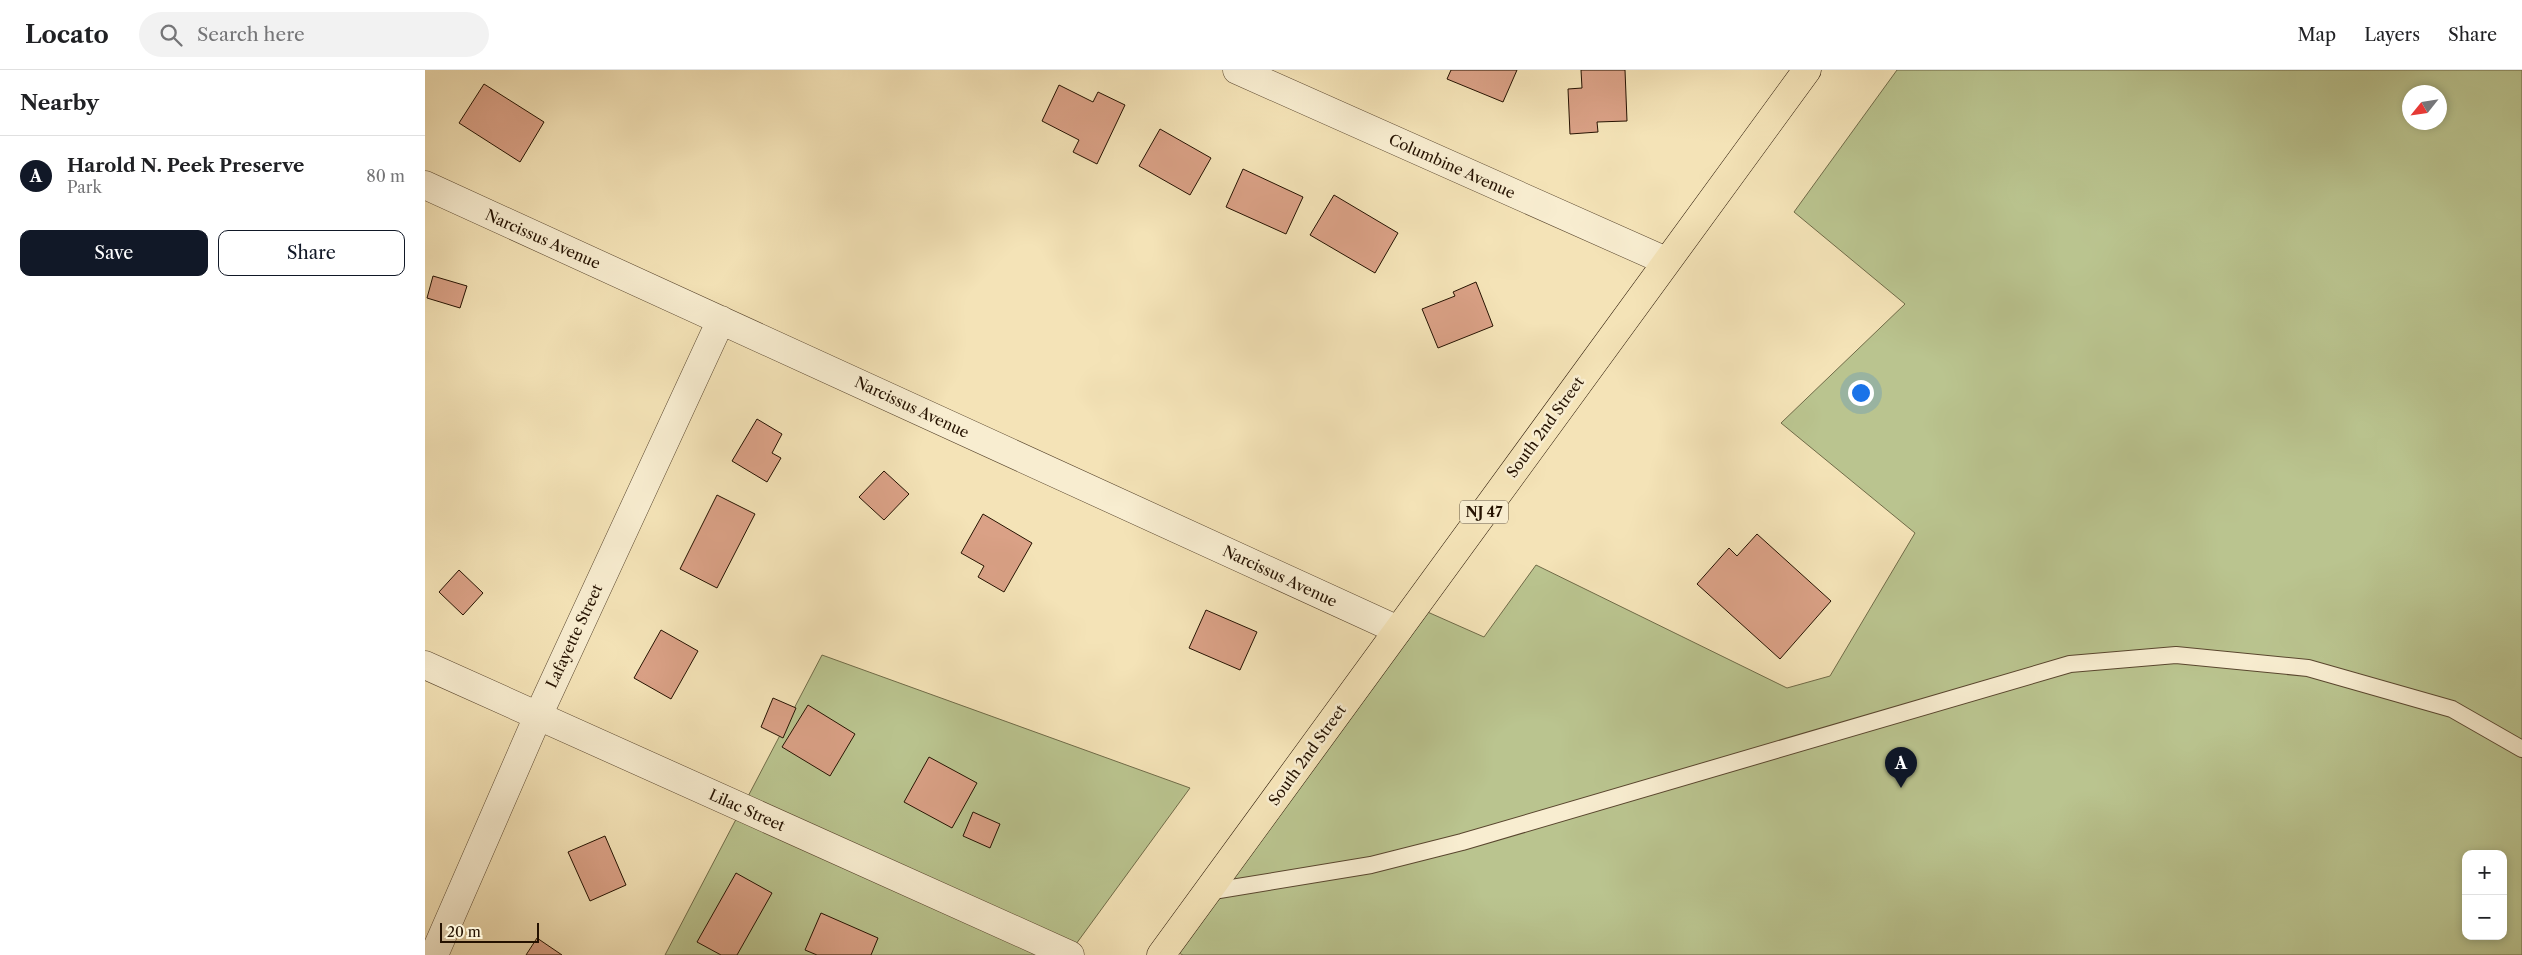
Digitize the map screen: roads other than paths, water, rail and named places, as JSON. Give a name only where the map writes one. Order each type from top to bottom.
[{"type":"main road","name":"South 2nd Street","points":[[1161,955],[1807,70]]},
{"type":"street","name":"Columbine Avenue","points":[[1237,70],[1666,262]]},
{"type":"street","name":"Narcissus Avenue","points":[[425,186],[1398,630]]},
{"type":"street","name":"Lafayette Street","points":[[434,955],[538,716],[721,320]]},
{"type":"street","name":"Lilac Street","points":[[425,665],[1070,955]]},
{"type":"lane","points":[[1207,892],[1371,865],[1462,842],[2070,664],[2176,655],[2308,668],[2452,709],[2522,749]]},
{"type":"place","name":"Harold N. Peek Preserve","points":[[1901,788]]}]
